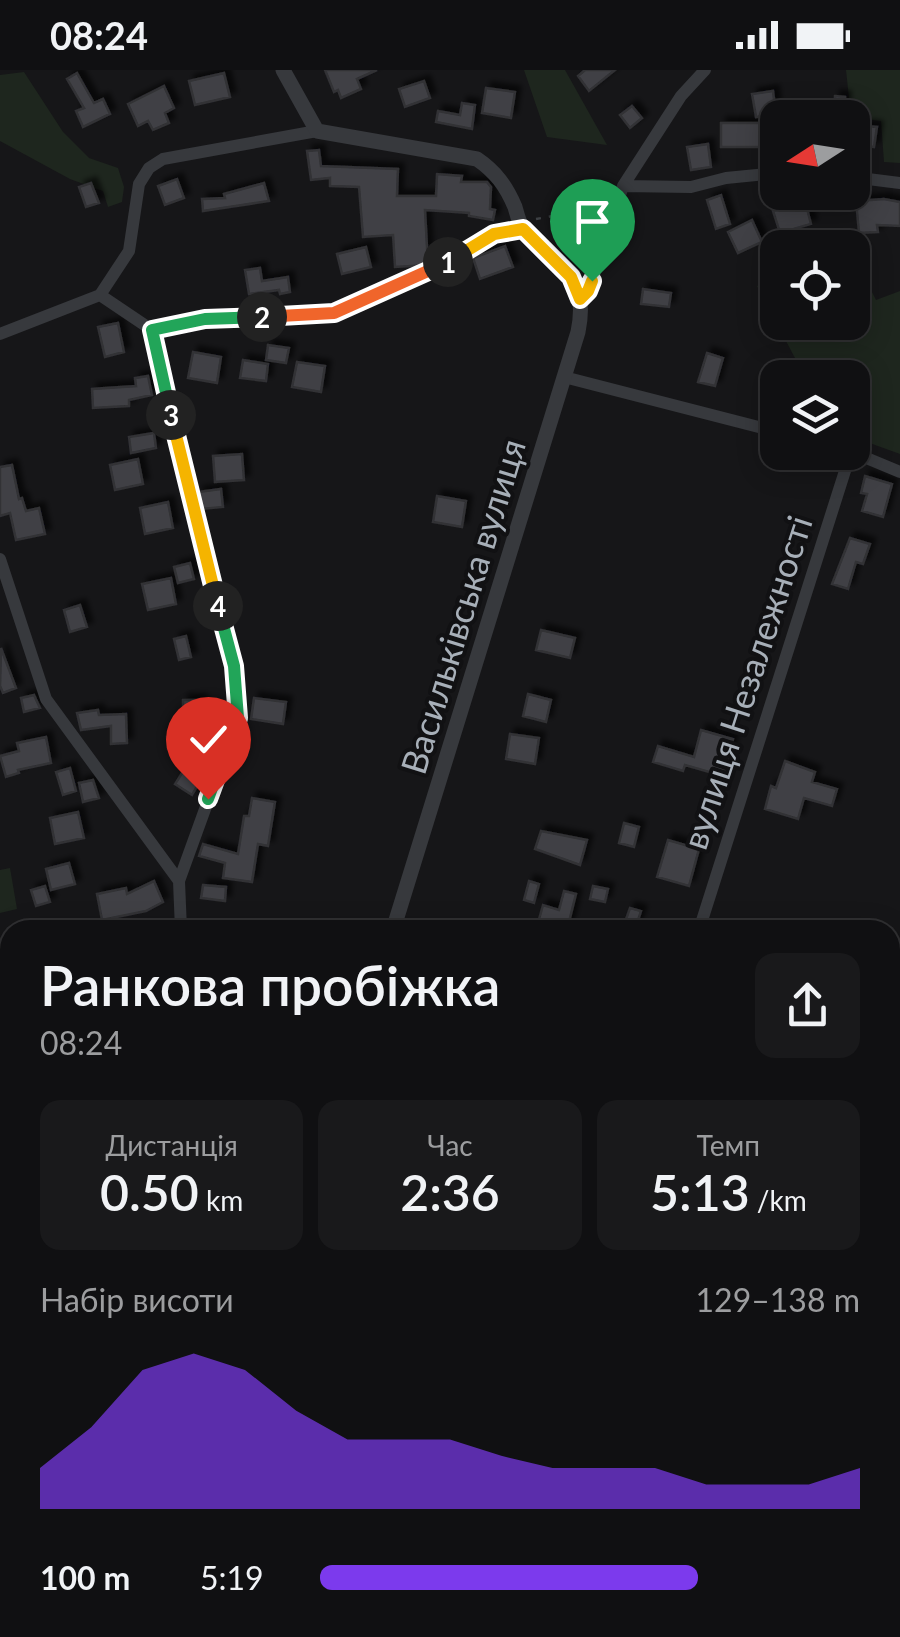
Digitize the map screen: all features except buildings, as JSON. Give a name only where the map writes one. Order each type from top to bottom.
[{"type":"street","points":[[283,70],[318,131]]},
{"type":"street","points":[[0,334],[100,295],[129,251],[139,184],[149,168],[162,159],[318,131],[477,159],[496,172],[522,225],[571,277],[580,299],[588,291],[624,186],[681,96],[704,70]]},
{"type":"street","points":[[624,186],[692,187],[760,175]]},
{"type":"street","points":[[870,179],[900,182]]},
{"type":"street","points":[[100,295],[152,330],[189,499],[234,666],[238,718],[179,881],[181,920]]},
{"type":"street","name":"Васильківська вулиця","points":[[395,920],[564,378],[582,315],[580,299]]},
{"type":"street","points":[[564,378],[760,427]]},
{"type":"street","points":[[870,460],[900,472]]},
{"type":"street","name":"вулиця Незалежності","points":[[702,920],[846,470]]},
{"type":"street","points":[[0,559],[46,699],[179,881]]},
{"type":"lane","points":[[152,330],[205,319],[334,313],[436,270],[494,234],[522,225]]},
{"type":"path","points":[[522,225],[564,214],[624,186]]},
{"type":"shaded area","points":[[524,70],[565,70],[607,145],[547,137]]},
{"type":"shaded area","points":[[846,70],[900,70],[900,163],[884,162],[881,121],[870,120],[870,100],[849,100]]},
{"type":"shaded area","points":[[24,72],[63,132],[89,158],[118,168],[124,187],[122,202],[108,207],[103,191],[70,179],[0,141],[0,75]]},
{"type":"shaded area","points":[[870,288],[876,300],[900,291],[900,454],[870,443],[870,360],[796,360],[785,340],[870,340]]},
{"type":"shaded area","points":[[10,868],[17,909],[0,913],[0,870]]},
{"type":"route","points":[[208,799],[238,718],[234,666],[189,499],[152,330],[205,319],[334,313],[436,270],[494,234],[523,229],[571,277],[580,299],[592,281]]}]
